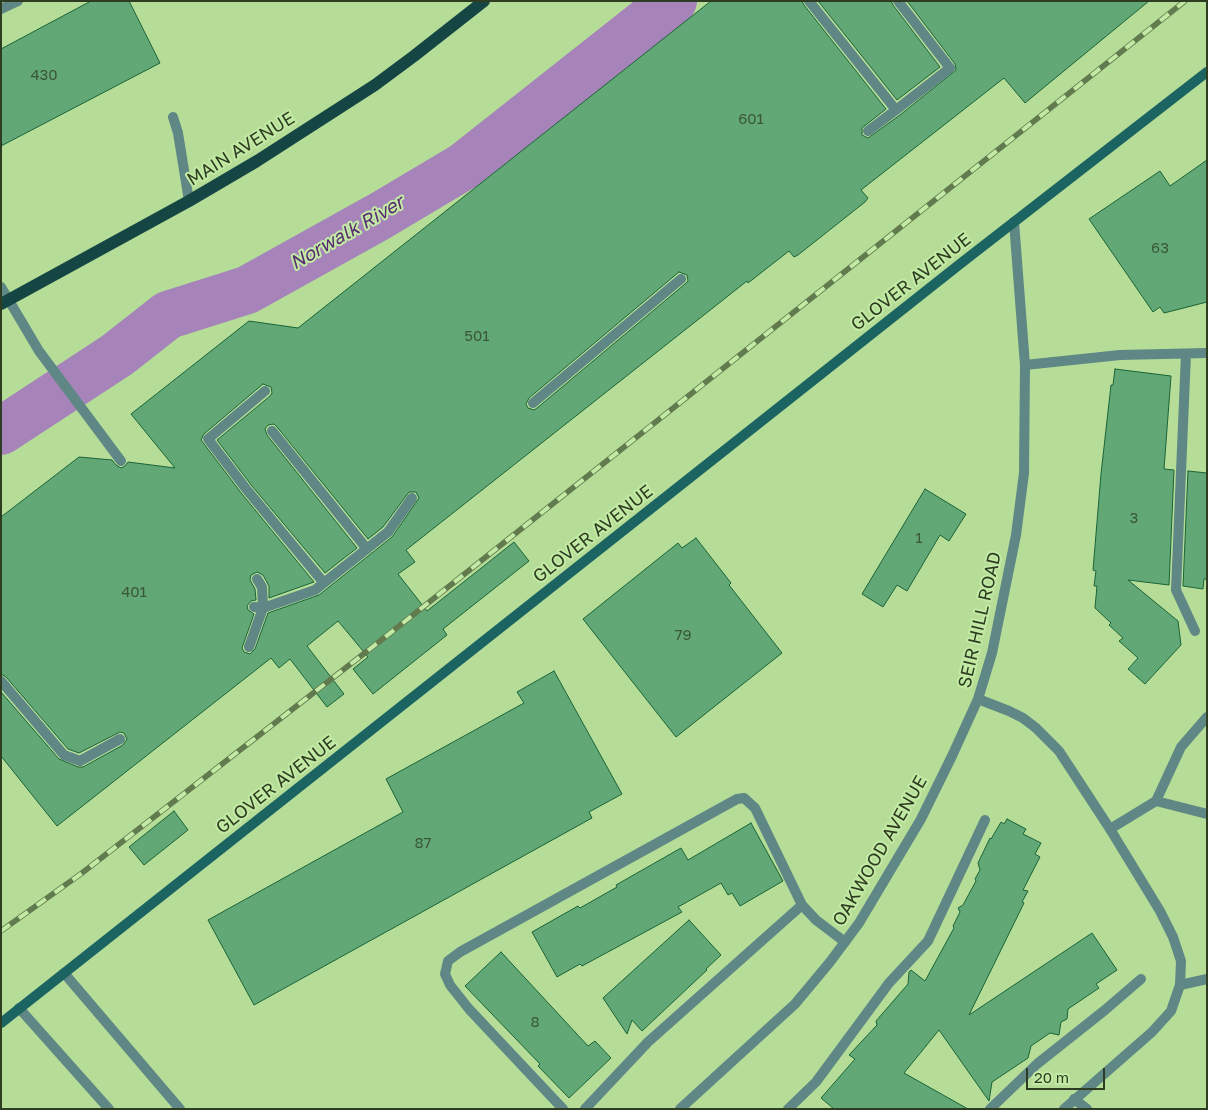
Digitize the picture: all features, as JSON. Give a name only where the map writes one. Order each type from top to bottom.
[{"type":"main road","name":"MAIN AVENUE","points":[[4,303],[258,161],[375,85],[484,1]]},
{"type":"street","points":[[1,9],[18,1]]},
{"type":"street","points":[[809,1],[896,110]]},
{"type":"street","points":[[868,131],[950,68],[898,1]]},
{"type":"street","name":"GLOVER AVENUE","points":[[1,1022],[1014,222],[1207,72]]},
{"type":"street","points":[[173,116],[178,132],[189,201]]},
{"type":"street","name":"SEIR HILL ROAD","points":[[1014,222],[1025,365],[1024,473],[1016,535],[992,653],[978,699],[1023,718],[1059,751],[1160,911],[1173,937],[1181,961],[1180,984],[1171,1011],[1152,1032],[1064,1109]]},
{"type":"street","points":[[533,404],[681,279]]},
{"type":"street","points":[[1,288],[4,303],[121,461]]},
{"type":"street","points":[[1186,354],[1176,590],[1195,631]]},
{"type":"street","points":[[1025,365],[1120,356],[1207,354]]},
{"type":"street","points":[[265,391],[208,439],[247,490],[324,583]]},
{"type":"street","points":[[272,431],[367,549]]},
{"type":"street","points":[[259,608],[315,590],[388,532],[412,498]]},
{"type":"street","points":[[249,647],[259,608],[262,587],[257,579]]},
{"type":"street","points":[[1,681],[64,755],[80,761],[120,740]]},
{"type":"street","name":"OAKWOOD AVENUE","points":[[680,1109],[796,1004],[845,942],[882,887],[921,818],[978,699]]},
{"type":"street","points":[[1110,829],[1156,801],[1181,747],[1207,717]]},
{"type":"street","points":[[564,1109],[469,1009],[450,985],[445,974],[448,961],[460,952],[737,799],[744,798],[755,808],[802,905],[816,920],[845,942]]},
{"type":"street","points":[[1156,801],[1207,814]]},
{"type":"street","points":[[788,1109],[816,1082],[889,983],[928,941],[985,820]]},
{"type":"street","points":[[585,1109],[648,1042],[802,905]]},
{"type":"street","points":[[64,973],[180,1109]]},
{"type":"street","points":[[990,1109],[1037,1064],[1141,979]]},
{"type":"street","points":[[1180,984],[1207,979]]},
{"type":"street","points":[[19,1008],[109,1109]]},
{"type":"street","points":[[1074,1099],[1087,1109]]},
{"type":"building","points":[[91,1],[129,1],[160,63],[1,146],[1,49]]},
{"type":"building","points":[[711,1],[802,1],[886,109],[862,128],[862,135],[868,138],[956,70],[955,64],[907,1],[1149,1],[1025,103],[1004,78],[861,190],[868,198],[865,202],[798,255],[794,257],[789,251],[748,283],[747,281],[406,550],[415,562],[398,574],[427,611],[514,542],[529,561],[443,629],[447,635],[373,694],[353,669],[368,657],[338,621],[307,646],[344,694],[327,707],[290,659],[279,668],[271,658],[57,826],[1,756],[1,692],[59,759],[78,767],[83,767],[123,745],[127,739],[124,733],[120,732],[79,753],[68,749],[6,677],[1,674],[1,517],[79,457],[112,460],[121,468],[128,462],[175,468],[131,414],[249,321],[298,328]],"holes":[[[679,272],[687,275],[688,281],[685,284],[537,408],[534,410],[528,408],[526,404],[529,398]],[[263,384],[271,387],[272,393],[270,396],[217,440],[252,486],[325,573],[357,548],[267,435],[265,429],[268,425],[274,424],[277,427],[368,539],[383,527],[409,492],[416,492],[419,498],[392,537],[319,595],[268,613],[255,649],[250,654],[244,652],[242,648],[254,614],[248,610],[247,606],[251,601],[256,600],[255,589],[250,580],[251,575],[257,572],[263,575],[269,586],[269,598],[314,582],[242,494],[201,440],[204,434]]]},
{"type":"building","points":[[818,1],[891,1],[940,67],[897,100]]},
{"type":"building","points":[[1207,160],[1207,302],[1164,313],[1160,307],[1153,312],[1089,219],[1160,171],[1170,186]]},
{"type":"building","points":[[1115,369],[1171,376],[1164,469],[1174,470],[1169,585],[1128,580],[1178,621],[1181,645],[1145,684],[1128,669],[1138,658],[1119,641],[1123,638],[1095,608],[1097,586],[1094,586],[1096,571],[1093,570],[1101,474],[1111,385],[1113,385]]},
{"type":"building","points":[[1188,471],[1207,473],[1207,579],[1204,579],[1203,589],[1183,586]]},
{"type":"building","points":[[925,489],[966,514],[949,541],[940,535],[907,591],[897,585],[883,607],[862,594]]},
{"type":"building","points":[[696,538],[731,583],[729,585],[782,653],[676,737],[583,619],[678,543],[682,548]]},
{"type":"building","points":[[554,671],[622,794],[589,812],[592,818],[254,1005],[208,920],[403,812],[386,779],[524,703],[517,692]]},
{"type":"building","points":[[174,811],[188,830],[144,865],[129,847]]},
{"type":"building","points":[[1007,819],[1026,829],[1023,834],[1041,843],[1035,854],[1040,857],[1023,890],[1028,891],[1022,902],[1024,903],[969,1015],[1092,933],[1117,970],[1096,984],[1099,988],[1068,1009],[1067,1019],[1061,1022],[1059,1035],[1050,1033],[1031,1046],[1028,1058],[992,1082],[989,1101],[939,1030],[904,1073],[968,1109],[834,1109],[821,1098],[855,1059],[849,1055],[877,1025],[876,1021],[908,984],[909,972],[911,970],[925,981],[954,928],[953,926],[960,912],[958,908],[963,905],[976,881],[975,879],[980,870],[978,863],[990,838],[1001,822],[1004,824]]},
{"type":"building","points":[[751,823],[783,881],[740,906],[732,893],[728,895],[721,883],[678,907],[682,912],[582,966],[580,964],[557,977],[532,932],[578,906],[580,908],[681,848],[688,860]]},
{"type":"building","points":[[689,920],[721,955],[642,1031],[632,1020],[627,1034],[603,998]]},
{"type":"building","points":[[501,952],[588,1046],[595,1041],[611,1058],[569,1098],[538,1066],[540,1064],[465,986]]},
{"type":"waterway","name":"Norwalk River","points":[[1,431],[117,355],[168,315],[247,290],[380,216],[464,166],[673,1]]},
{"type":"railway","points":[[1,931],[82,873],[384,638],[1185,1]]}]
